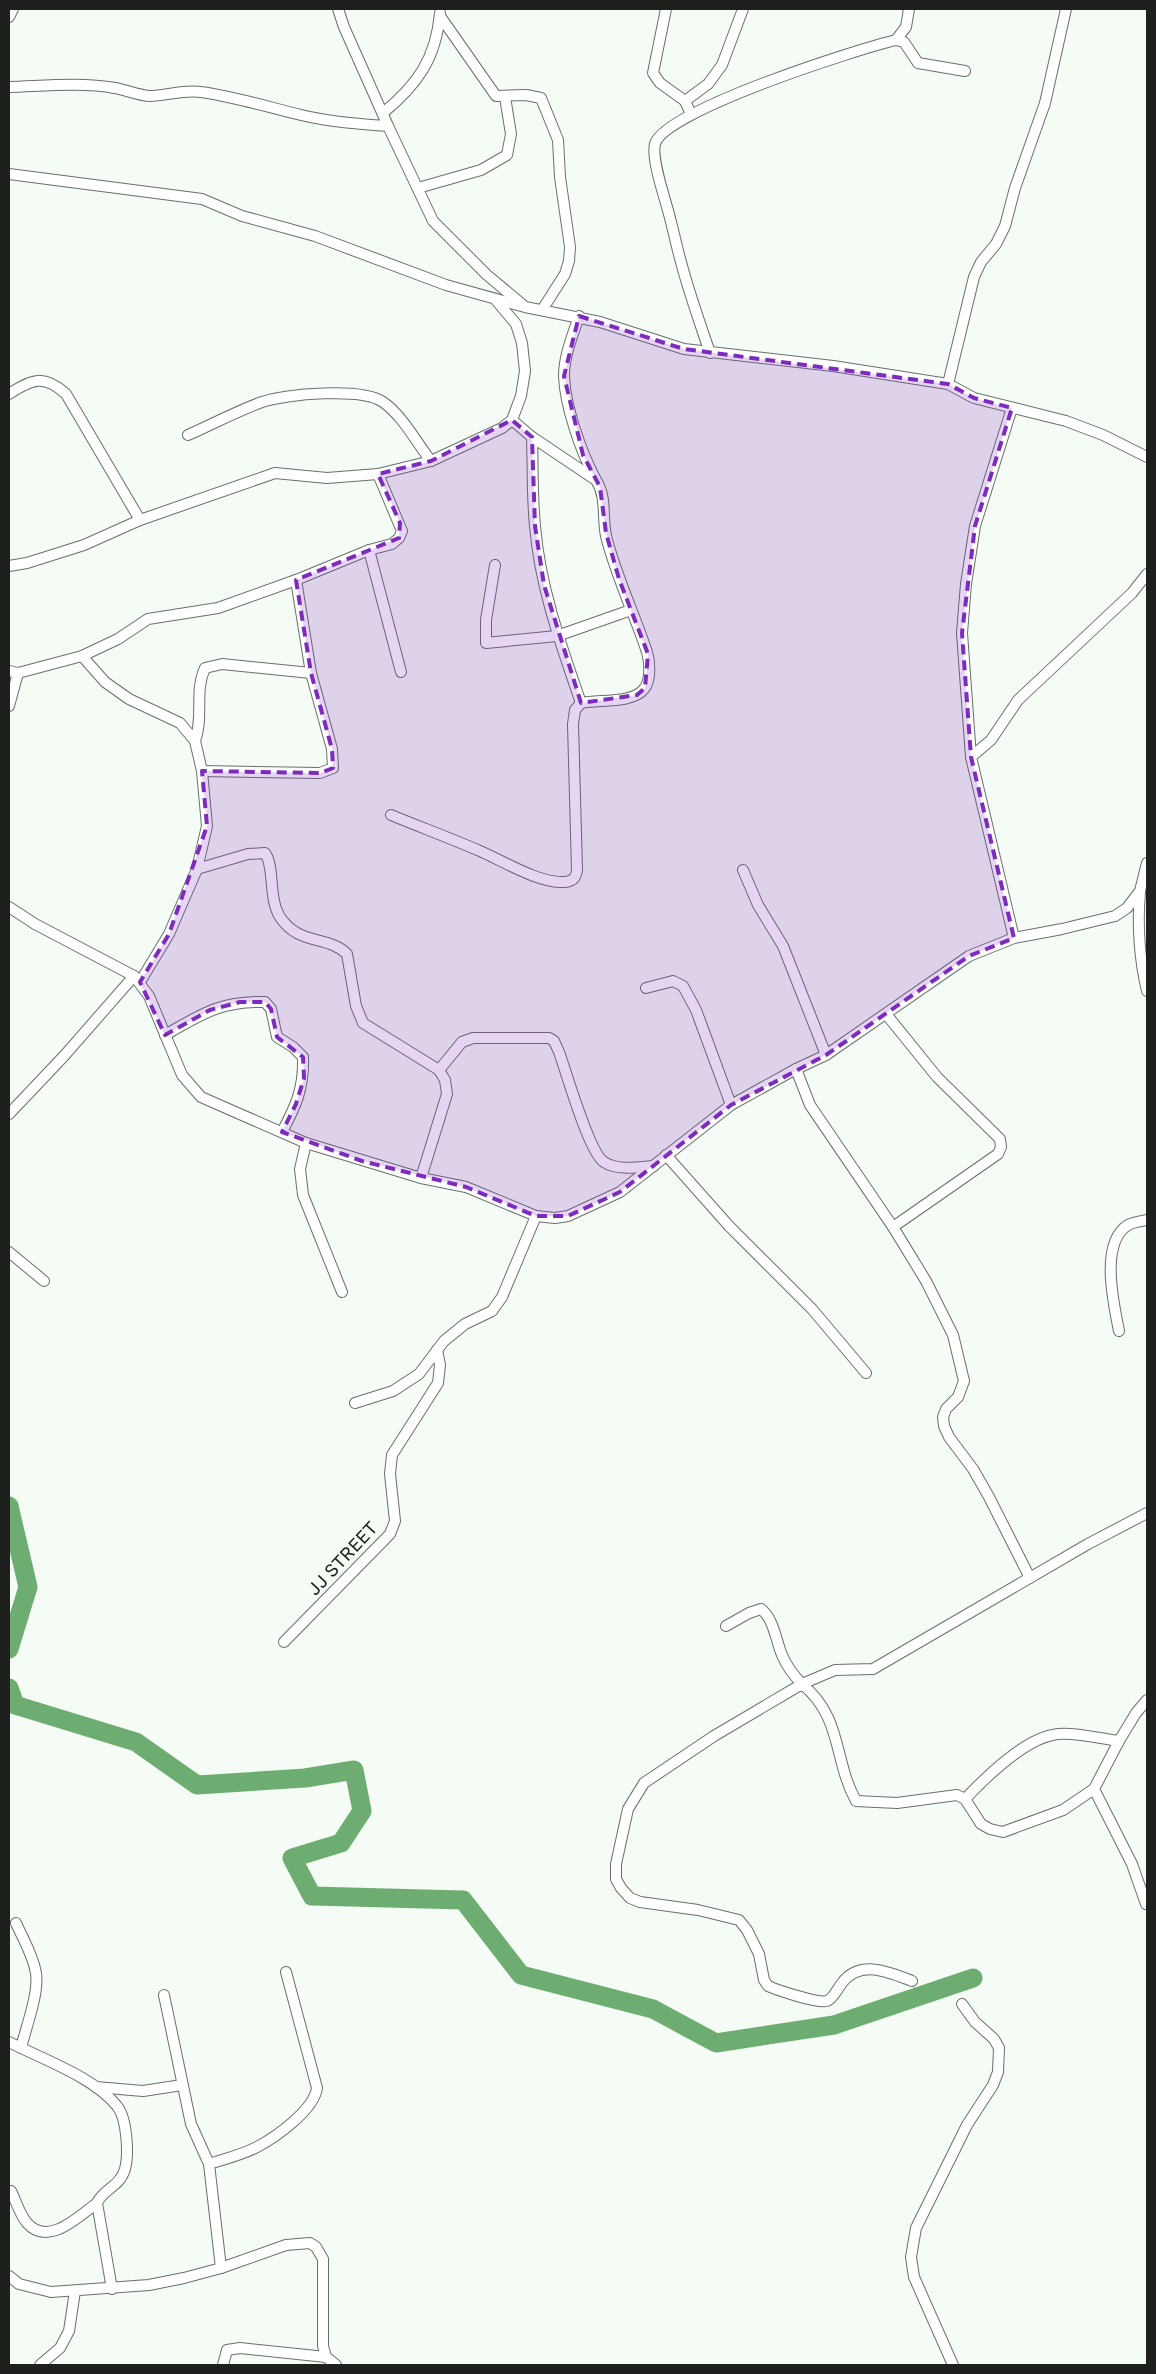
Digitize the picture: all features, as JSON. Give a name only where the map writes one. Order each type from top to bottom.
[{"type":"street","points":[[9,17],[13,9]]},
{"type":"street","points":[[338,9],[388,126],[433,220],[487,275],[526,307]]},
{"type":"street","points":[[666,9],[653,73],[660,83],[685,101],[691,114]]},
{"type":"street","points":[[685,101],[708,84],[722,65],[743,9]]},
{"type":"street","points":[[896,40],[906,27],[909,9]]},
{"type":"street","points":[[948,384],[974,277],[981,262],[996,244],[1005,226],[1015,188],[1045,103],[1066,9]]},
{"type":"street","points":[[384,113],[407,93],[422,74],[431,56],[440,12]]},
{"type":"street","points":[[440,12],[491,92],[496,96],[526,95],[541,98],[558,140],[560,177],[570,247],[569,261],[565,274],[542,310]]},
{"type":"street","points":[[710,353],[680,262],[659,180],[654,145],[658,138],[669,127],[691,114],[814,64],[896,40],[904,42],[918,63],[965,71]]},
{"type":"street","points":[[9,87],[88,86],[115,88],[147,96],[169,95],[185,90],[244,99],[318,119],[342,123],[388,126]]},
{"type":"street","points":[[418,188],[481,170],[507,155],[511,134],[505,97]]},
{"type":"street","points":[[9,174],[202,199],[242,216],[315,236],[446,286],[526,307],[579,316],[663,343],[710,353],[833,366],[948,384],[974,398],[1066,421],[1103,435],[1147,457]]},
{"type":"street","points":[[9,566],[27,563],[84,545],[140,520],[275,474],[327,478],[378,474],[431,461],[502,428],[512,420],[521,396],[525,371],[522,344],[516,324],[495,299]]},
{"type":"street","points":[[391,815],[480,851],[528,874],[563,882],[576,878],[573,724],[575,710],[582,703],[612,701],[637,695],[645,688],[649,675],[648,654],[619,579],[606,533],[604,506],[600,487],[583,455],[564,376],[566,355],[579,316]]},
{"type":"street","points":[[9,394],[25,383],[39,380],[54,383],[66,394],[140,520]]},
{"type":"street","points":[[188,434],[263,402],[299,395],[348,394],[381,400],[394,412],[431,461]]},
{"type":"street","points":[[1012,408],[975,526],[966,584],[962,633],[971,757],[1014,938]]},
{"type":"street","points":[[512,420],[532,438],[596,480]]},
{"type":"street","points":[[532,438],[535,526],[544,585],[557,636],[582,703]]},
{"type":"street","points":[[9,706],[13,672],[82,656],[118,639],[148,620],[218,608],[296,580],[369,550],[392,544],[399,538],[402,530],[378,474]]},
{"type":"street","points":[[369,550],[401,672]]},
{"type":"street","points":[[495,565],[486,620],[486,643],[557,636],[631,610]]},
{"type":"street","points":[[971,757],[991,740],[1018,700],[1132,593],[1147,574]]},
{"type":"street","points":[[202,771],[320,773],[333,768],[332,749],[311,673],[296,580]]},
{"type":"street","points":[[9,1114],[137,979],[169,934],[197,869],[207,826],[202,771],[195,741],[180,723],[129,699],[105,682],[82,656]]},
{"type":"street","points":[[195,741],[200,722],[199,687],[205,668],[222,664],[311,673]]},
{"type":"street","points":[[197,869],[248,854],[265,853],[270,863],[271,889],[280,916],[290,929],[310,940],[333,945],[347,954],[356,1006],[363,1023],[439,1070],[445,1080],[447,1094],[421,1178]]},
{"type":"street","points":[[1147,863],[1140,892],[1137,926],[1140,959],[1147,991]]},
{"type":"street","points":[[743,870],[758,905],[782,946],[826,1055]]},
{"type":"street","points":[[9,907],[35,924],[137,979],[149,996],[182,1075],[201,1097],[306,1143],[421,1178],[466,1187],[536,1216],[555,1218],[568,1216],[620,1192],[730,1105],[826,1055],[969,956],[1014,938],[1115,916],[1127,908],[1140,892]]},
{"type":"street","points":[[646,988],[673,981],[683,986],[696,1010],[730,1105]]},
{"type":"street","points":[[165,1034],[210,1010],[240,1002],[265,1002],[271,1009],[277,1037],[293,1047],[303,1057],[304,1078],[296,1104],[282,1132]]},
{"type":"street","points":[[886,1014],[937,1077],[1000,1139],[1001,1146],[998,1154],[893,1228]]},
{"type":"street","points":[[439,1070],[462,1042],[473,1038],[549,1038],[554,1041],[559,1052],[589,1142],[598,1157],[606,1164],[622,1168],[654,1166]]},
{"type":"street","points":[[796,1069],[810,1105],[893,1228],[926,1281],[953,1335],[964,1381],[963,1388],[946,1409],[943,1417],[944,1426],[949,1437],[973,1469],[989,1497],[1030,1578]]},
{"type":"street","points":[[306,1143],[300,1169],[303,1195],[342,1292]]},
{"type":"street","points":[[666,1155],[729,1226],[812,1309],[866,1373]]},
{"type":"street","points":[[355,1403],[393,1391],[419,1374],[444,1341],[465,1324],[492,1311],[502,1297],[536,1216]]},
{"type":"street","points":[[1119,1331],[1111,1285],[1111,1264],[1115,1244],[1128,1225],[1147,1220]]},
{"type":"street","points":[[9,1252],[44,1281]]},
{"type":"street","name":"JJ STREET","points":[[284,1642],[390,1534],[395,1521],[390,1474],[392,1455],[438,1383],[440,1365],[437,1350]]},
{"type":"street","points":[[912,1981],[884,1970],[864,1969],[848,1975],[832,1998],[825,2002],[809,2000],[798,1994],[776,1990],[768,1986],[764,1980],[759,1954],[748,1930],[739,1920],[698,1910],[640,1902],[630,1898],[620,1888],[616,1879],[616,1864],[628,1809],[644,1784],[714,1736],[802,1684],[835,1670],[872,1669],[1088,1544],[1146,1518]]},
{"type":"street","points":[[726,1626],[756,1609],[765,1612],[789,1669],[823,1706],[833,1726],[849,1788],[856,1801],[897,1803],[958,1795],[965,1799],[981,1824],[990,1829],[1003,1832],[1063,1810],[1094,1789],[1136,1713],[1147,1700]]},
{"type":"street","points":[[965,1799],[999,1765],[1039,1740],[1058,1734],[1120,1741]]},
{"type":"street","points":[[1094,1789],[1132,1864],[1146,1904]]},
{"type":"street","points":[[16,1922],[31,1956],[36,1974],[34,1998],[21,2048]]},
{"type":"street","points":[[209,2164],[256,2148],[304,2112],[316,2098],[317,2088],[286,1972]]},
{"type":"street","points":[[164,1994],[191,2124],[209,2164],[220,2268]]},
{"type":"street","points":[[952,2365],[914,2277],[911,2257],[916,2228],[967,2125],[993,2085],[998,2072],[999,2048],[975,2022],[962,2004]]},
{"type":"street","points":[[9,2042],[96,2087],[118,2106],[124,2122],[127,2142],[126,2168],[118,2184],[99,2198],[97,2203],[66,2225],[46,2233],[34,2230],[26,2221],[12,2191]]},
{"type":"street","points":[[96,2087],[143,2091],[182,2085]]},
{"type":"street","points":[[97,2203],[112,2289]]},
{"type":"street","points":[[9,2276],[19,2284],[34,2290],[51,2292],[112,2289],[175,2280],[220,2268],[286,2245],[310,2243],[316,2247],[323,2259],[323,2337],[326,2357]]},
{"type":"street","points":[[40,2365],[60,2348],[68,2331],[75,2291]]},
{"type":"street","points":[[223,2365],[227,2350],[240,2348],[326,2357],[336,2365]]},
{"type":"highlighted area","points":[[579,316],[684,349],[948,384],[974,398],[1012,408],[975,526],[962,633],[971,757],[1014,938],[969,956],[826,1055],[731,1105],[620,1192],[568,1216],[536,1216],[466,1187],[362,1161],[282,1132],[296,1104],[304,1078],[303,1057],[277,1037],[271,1009],[265,1002],[240,1002],[210,1010],[165,1035],[140,982],[169,934],[207,826],[202,771],[320,773],[333,768],[332,749],[311,673],[296,580],[399,538],[400,523],[378,474],[431,461],[512,420],[532,437],[535,526],[544,585],[581,703],[637,695],[645,688],[648,654],[619,579],[606,533],[600,487],[583,455],[564,376]]},
{"type":"waterway","points":[[9,1506],[28,1587],[9,1649]]},
{"type":"waterway","points":[[9,1688],[15,1705],[136,1742],[197,1785],[305,1778],[354,1770],[362,1811],[341,1843],[292,1858],[312,1896],[463,1900],[521,1975],[653,2009],[716,2043],[834,2025],[973,1978]]}]
